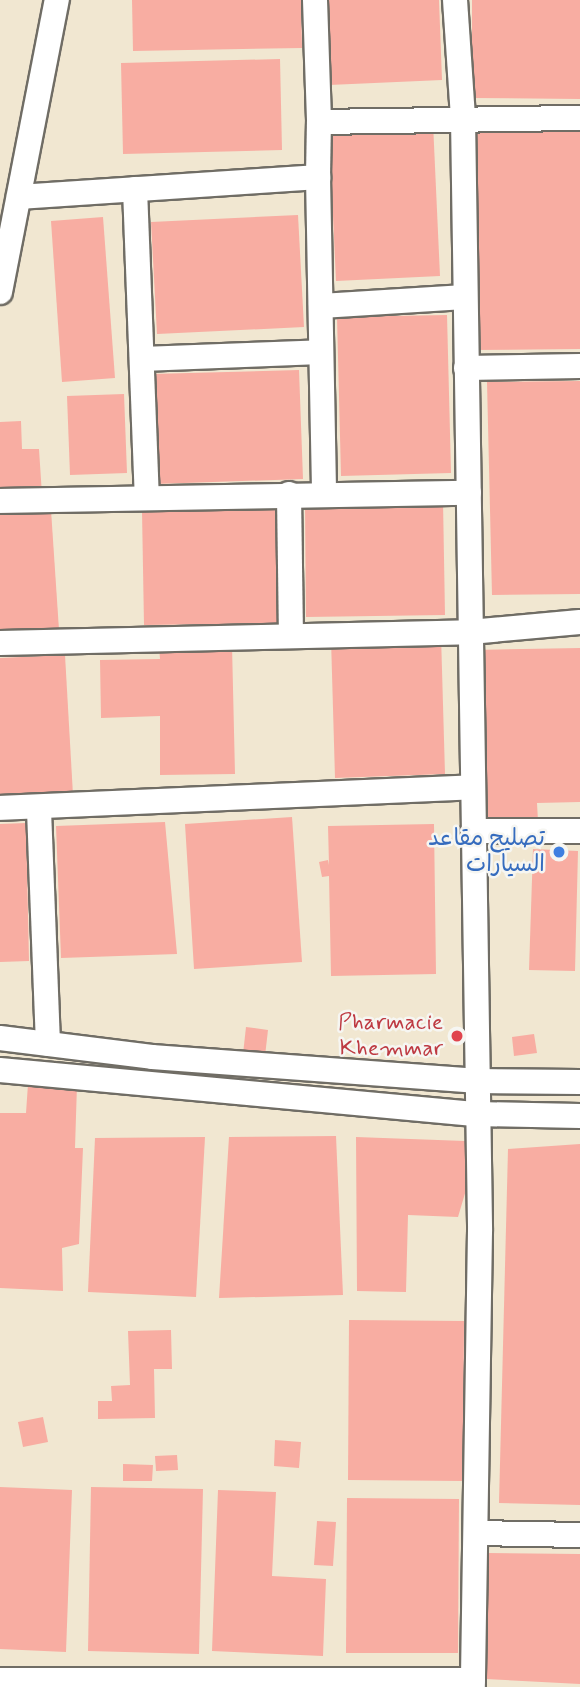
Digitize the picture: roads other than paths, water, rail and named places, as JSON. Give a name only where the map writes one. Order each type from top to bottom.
[{"type":"street","points":[[0,292],[57,0]]},
{"type":"street","points":[[315,0],[324,494]]},
{"type":"street","points":[[0,1680],[473,1683],[477,1114],[463,118],[455,0]]},
{"type":"street","points":[[319,122],[580,118]]},
{"type":"street","points":[[19,197],[318,177]]},
{"type":"street","points":[[135,189],[147,496]]},
{"type":"street","points":[[321,306],[465,297]]},
{"type":"street","points":[[142,359],[321,352]]},
{"type":"street","points":[[466,368],[580,366]]},
{"type":"street","points":[[0,501],[147,496],[469,493]]},
{"type":"street","points":[[289,494],[291,633]]},
{"type":"street","points":[[0,643],[291,633],[470,632],[580,622]]},
{"type":"street","points":[[0,808],[39,810],[473,788]]},
{"type":"street","points":[[39,810],[48,1044]]},
{"type":"street","points":[[473,831],[580,831]]},
{"type":"street","points":[[0,1038],[152,1057],[475,1081],[580,1083]]},
{"type":"street","points":[[0,1070],[477,1114],[580,1116]]},
{"type":"street","points":[[476,1533],[580,1535]]},
{"type":"place","name":"تصليح مقاعد السيارات","points":[[559,852]]},
{"type":"place","name":"Pharmacie Khemmar","points":[[457,1036]]}]
